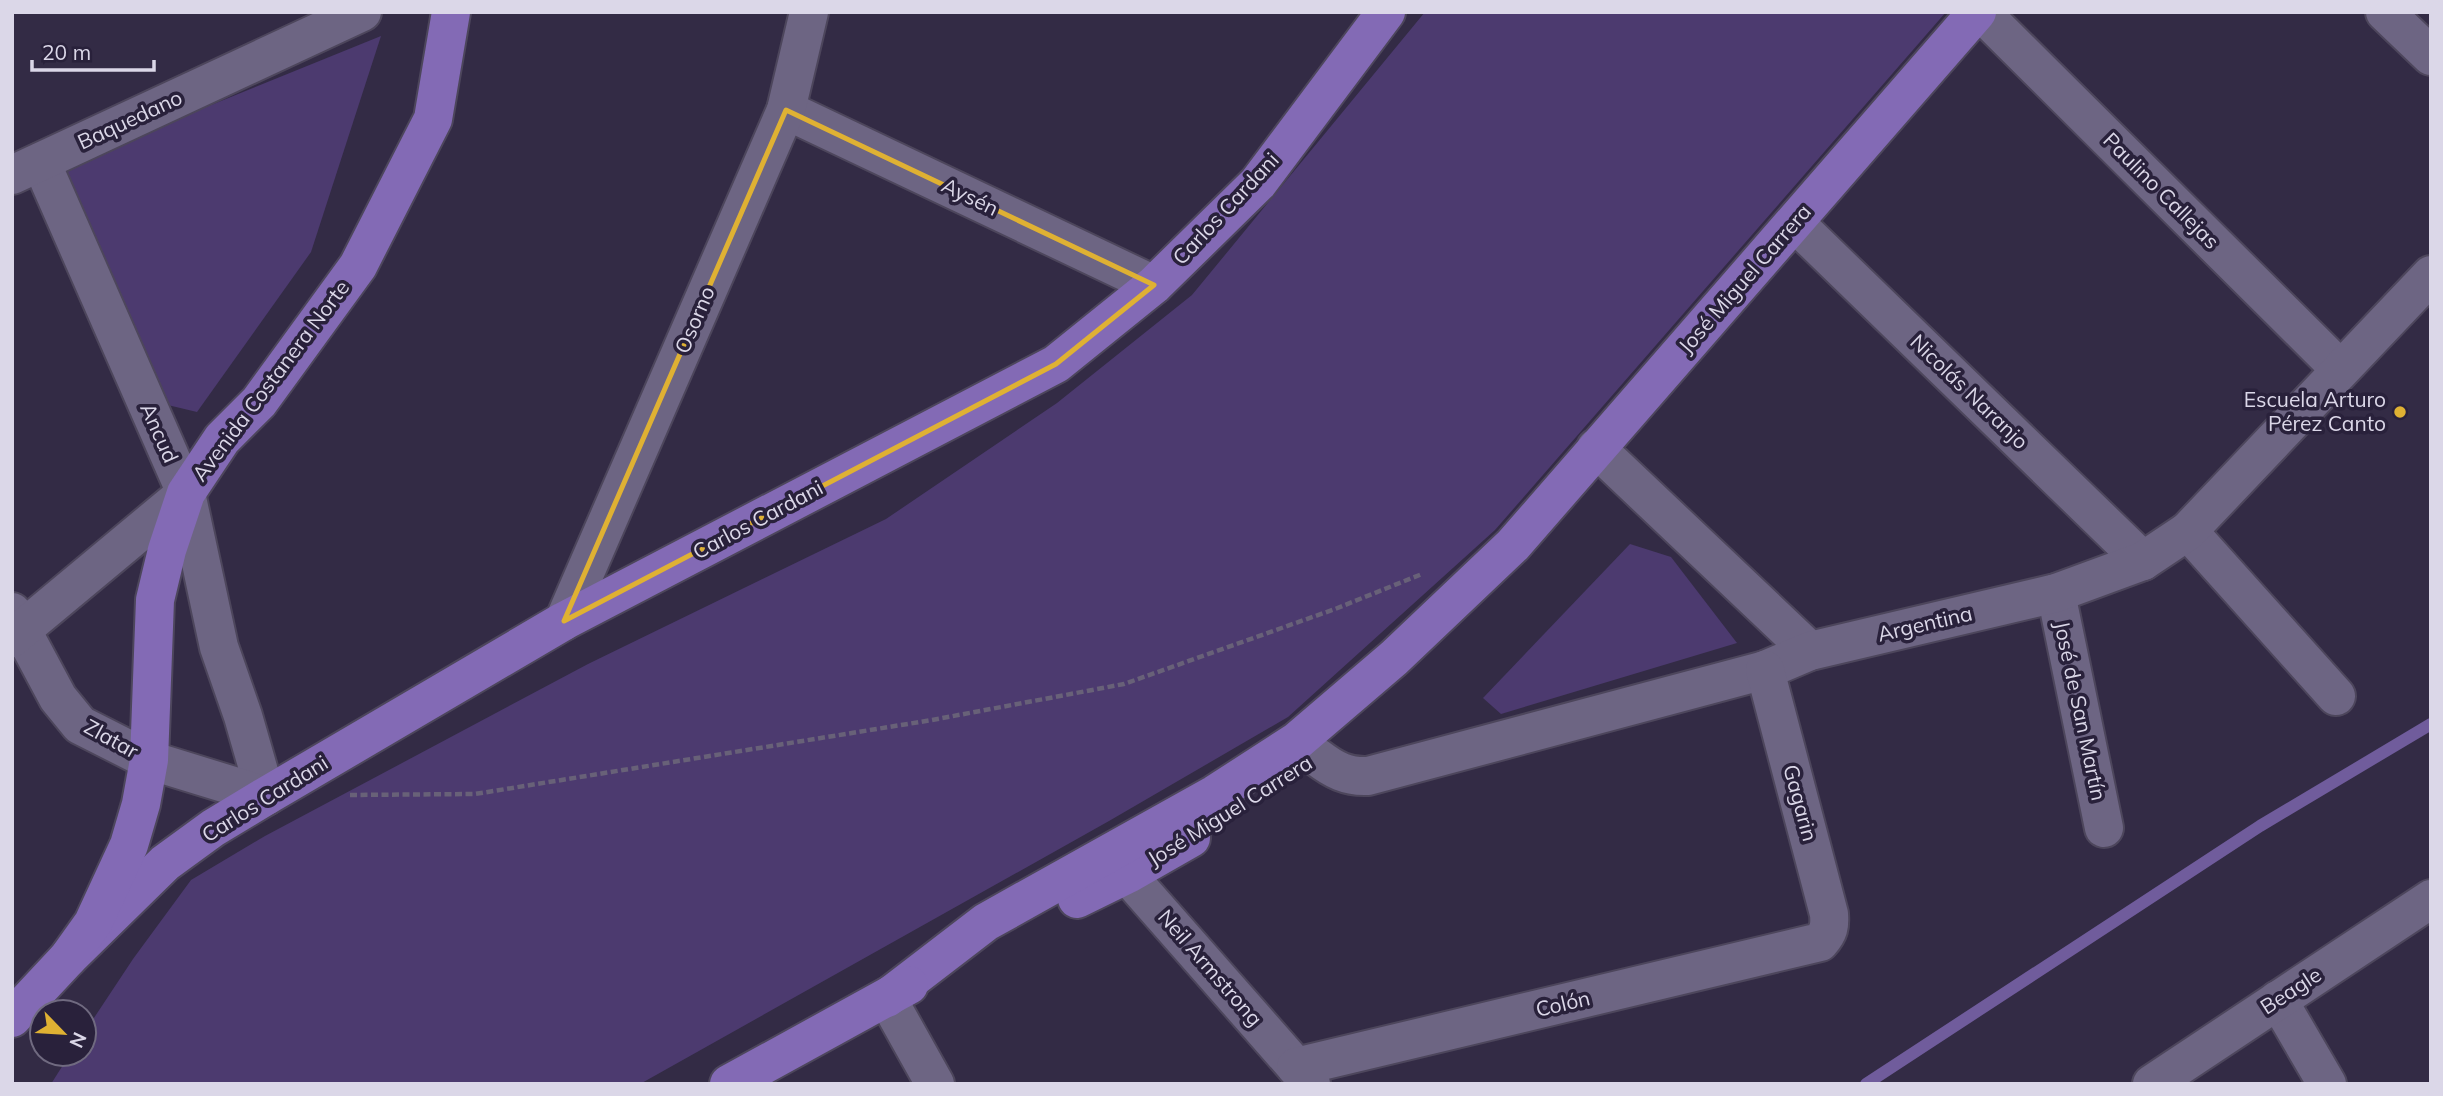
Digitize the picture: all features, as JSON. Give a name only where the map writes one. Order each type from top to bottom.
[{"type":"main road","name":"Avenida Costanera Norte","points":[[12,1018],[68,958],[93,923],[129,845],[141,804],[149,760],[155,600],[167,550],[186,494],[222,439],[259,402],[358,266],[433,119],[452,12]]},
{"type":"main road","name":"José Miguel Carrera","points":[[729,1084],[887,998],[986,922],[1239,810],[1317,757],[1398,684],[1461,618],[1513,545],[1979,12]]},
{"type":"main road","name":"Carlos Cardani","points":[[68,958],[165,863],[213,828],[266,796],[564,621],[1056,364],[1154,285],[1258,183],[1382,13]]},
{"type":"main road","name":"José Miguel Carrera","points":[[1118,864],[1297,740],[1394,658],[1513,545]]},
{"type":"street","name":"Baquedano","points":[[26,169],[362,12]]},
{"type":"street","name":"Osorno","points":[[564,621],[786,110],[809,12]]},
{"type":"street","name":"Paulino Callejas","points":[[1979,12],[2340,369]]},
{"type":"street","points":[[2385,12],[2431,56]]},
{"type":"street","name":"Aysén","points":[[786,110],[1154,285]]},
{"type":"street","name":"Ancud","points":[[26,169],[186,494],[219,646],[266,796]]},
{"type":"street","name":"Nicolás Naranjo","points":[[1795,223],[2143,561]]},
{"type":"street","name":"Argentina","points":[[1317,757],[1335,771],[1353,777],[1368,776],[1765,670],[1810,652],[2056,593],[2143,561],[2188,530],[2431,275]]},
{"type":"street","points":[[1596,448],[1810,652]]},
{"type":"street","points":[[15,627],[186,494]]},
{"type":"street","points":[[2188,530],[2336,696]]},
{"type":"street","name":"José de San Martín","points":[[2056,593],[2104,828]]},
{"type":"street","name":"Zlatar","points":[[15,627],[58,698],[80,725],[149,760],[266,796]]},
{"type":"street","name":"Gagarin","points":[[1765,670],[1829,914],[1830,926],[1826,935]]},
{"type":"street","name":"Neil Armstrong","points":[[1118,864],[1304,1075]]},
{"type":"street","name":"Beagle","points":[[2152,1084],[2431,899]]},
{"type":"street","name":"Colón","points":[[1304,1075],[1812,945],[1820,942],[1826,935]]},
{"type":"street","points":[[887,998],[935,1084]]},
{"type":"street","points":[[2278,1000],[2327,1084]]},
{"type":"path","points":[[349,795],[475,794],[932,720],[1124,684],[1335,609],[1431,570]]},
{"type":"highlighted area","points":[[786,110],[1154,285],[1056,364],[564,621]]},
{"type":"shaded area","points":[[1425,12],[1946,12],[1495,530],[1288,717],[1109,821],[640,1084],[51,1084],[61,1068],[98,1068],[98,1012],[191,880],[265,836],[588,664],[886,519],[1057,403],[1192,295]]},
{"type":"shaded area","points":[[381,36],[311,252],[197,412],[151,401],[56,168]]},
{"type":"shaded area","points":[[1630,544],[1671,557],[1737,643],[1501,714],[1483,698]]},
{"type":"waterway","points":[[1866,1084],[2260,826],[2431,724]]},
{"type":"place","name":"Escuela Arturo Pérez Canto","points":[[2400,412]]}]
